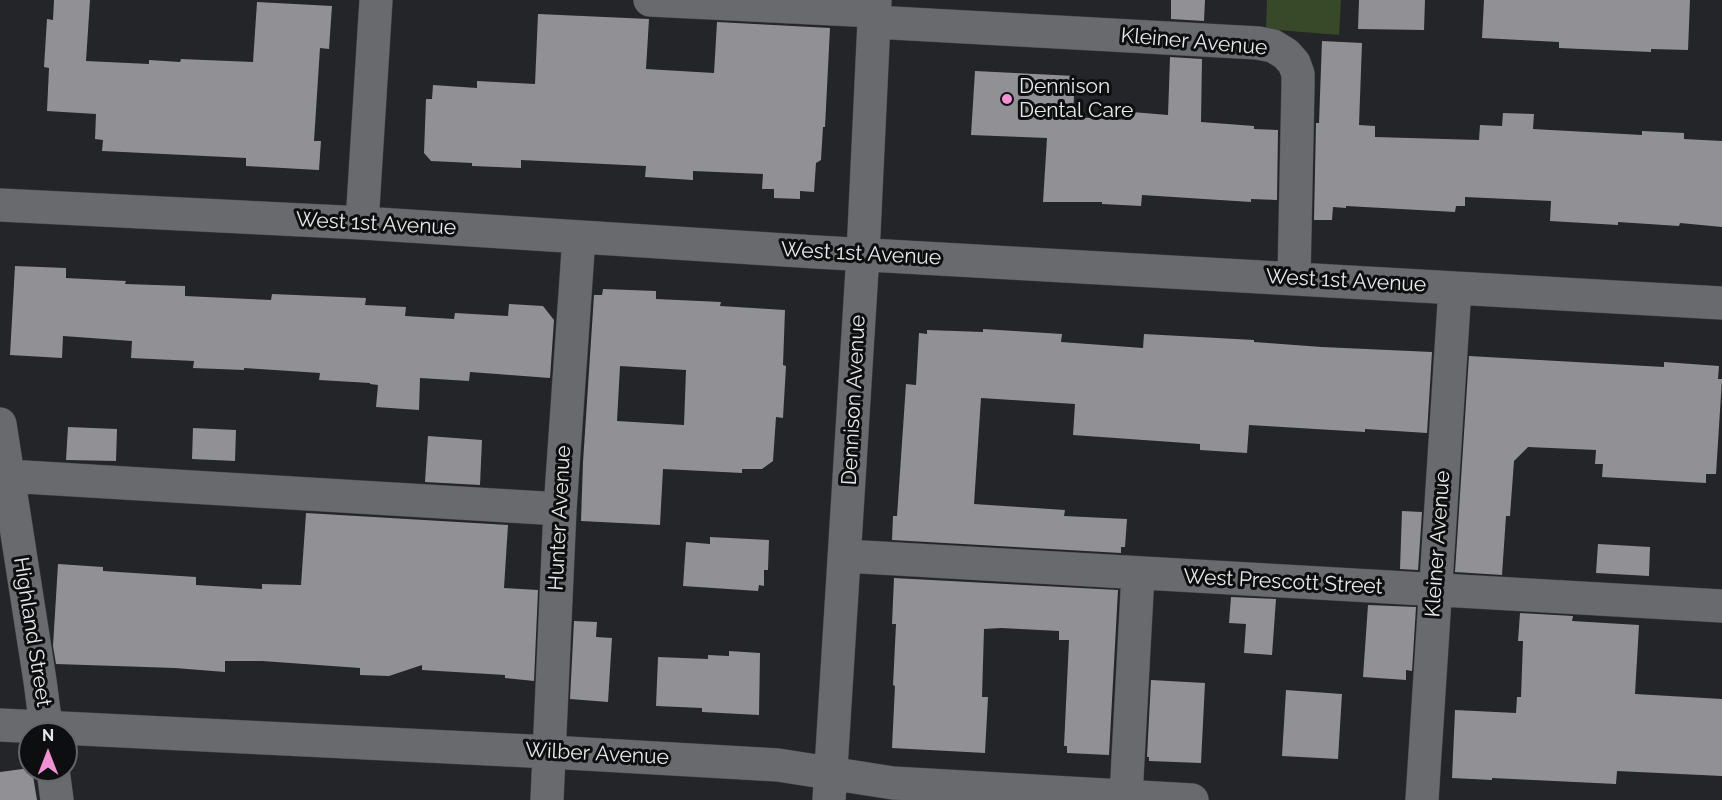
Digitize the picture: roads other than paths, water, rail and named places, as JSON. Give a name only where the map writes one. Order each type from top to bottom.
[{"type":"street","points":[[362,223],[376,0]]},
{"type":"street","name":"Kleiner Avenue","points":[[650,0],[874,11],[1273,46],[1286,54],[1294,63],[1298,74],[1294,278]]},
{"type":"street","name":"Dennison Avenue","points":[[830,787],[863,254],[874,11]]},
{"type":"street","name":"West 1st Avenue","points":[[0,205],[362,223],[1722,303]]},
{"type":"street","name":"Hunter Avenue","points":[[547,800],[560,508],[579,237]]},
{"type":"street","name":"Kleiner Avenue","points":[[1422,800],[1455,288]]},
{"type":"street","name":"Highland Street","points":[[0,424],[46,722]]},
{"type":"street","points":[[7,476],[560,508]]},
{"type":"street","name":"West Prescott Street","points":[[845,556],[1722,606]]},
{"type":"street","points":[[1117,797],[1138,574]]},
{"type":"street","name":"Wilber Avenue","points":[[0,725],[18,727]]},
{"type":"street","name":"Wilber Avenue","points":[[78,731],[550,752],[778,765],[830,787],[893,783],[1192,800]]},
{"type":"street","points":[[55,782],[57,800]]},
{"type":"place","name":"Dennison Dental Care","points":[[1007,99]]}]
